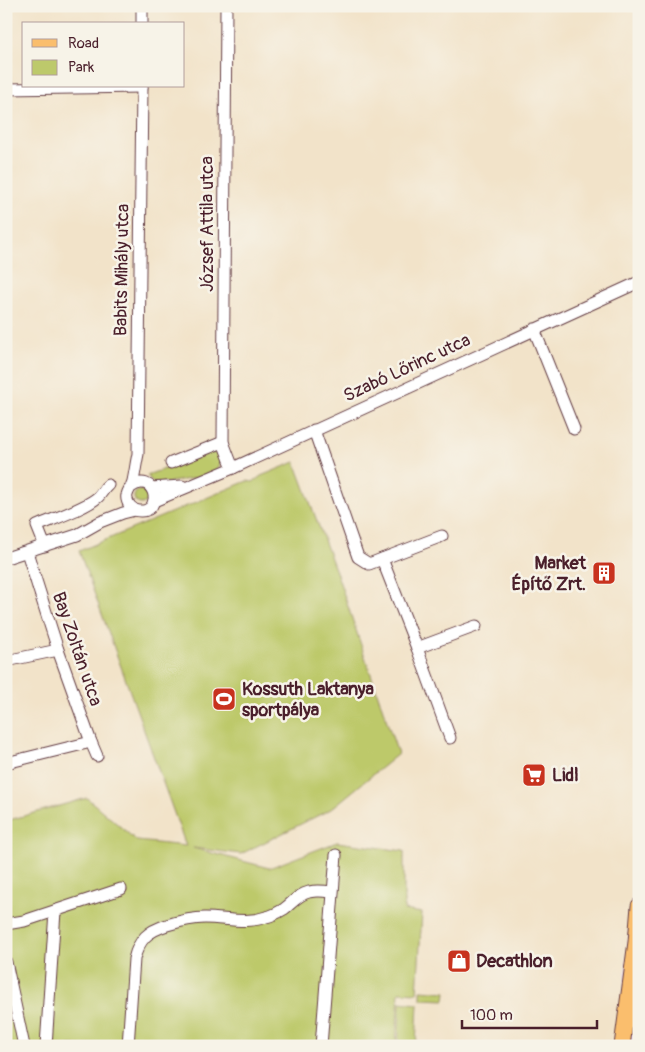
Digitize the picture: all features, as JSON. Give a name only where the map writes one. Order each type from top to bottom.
[{"type":"main road","points":[[622,1044],[639,906]]},
{"type":"street","points":[[142,6],[142,22]]},
{"type":"street","name":"József Attila utca","points":[[223,442],[226,6]]},
{"type":"street","points":[[6,89],[74,88]]},
{"type":"street","name":"Babits Mihály utca","points":[[129,491],[138,454],[142,88]]},
{"type":"street","name":"Szabó Lőrinc utca","points":[[154,501],[233,468],[639,282]]},
{"type":"street","points":[[534,329],[574,429]]},
{"type":"street","points":[[314,430],[358,556],[369,564],[442,536]]},
{"type":"street","points":[[171,463],[223,442],[233,468]]},
{"type":"street","name":"Babits Mihály utca","points":[[138,454],[148,485]]},
{"type":"street","points":[[45,546],[37,526],[86,504],[99,496],[108,484]]},
{"type":"street","points":[[6,558],[77,535],[100,522],[123,513],[145,510],[152,505],[155,496],[148,485],[135,484],[118,505],[100,522]]},
{"type":"street","name":"Szabó Lőrinc utca","points":[[148,485],[189,486]]},
{"type":"street","points":[[129,491],[128,504],[135,510]]},
{"type":"street","name":"Bay Zoltán utca","points":[[27,552],[58,650],[97,756]]},
{"type":"street","points":[[382,559],[450,738]]},
{"type":"street","points":[[417,648],[476,626]]},
{"type":"street","points":[[6,662],[58,650]]},
{"type":"street","points":[[6,763],[91,742]]},
{"type":"street","points":[[321,1046],[336,856]]},
{"type":"street","points":[[6,924],[24,921],[120,889]]},
{"type":"street","points":[[128,1046],[136,948],[150,932],[160,927],[189,919],[253,920],[267,917],[282,910],[309,892],[332,892]]},
{"type":"street","points":[[46,1046],[55,911]]},
{"type":"street","points":[[6,962],[24,1046]]},
{"type":"shaded area","points":[[639,825],[639,1046],[619,1046],[637,846]]},
{"type":"green space","points":[[212,452],[220,458],[219,468],[201,477],[166,483],[152,482],[147,475]]},
{"type":"green space","points":[[295,462],[339,580],[398,754],[331,809],[241,854],[193,848],[269,868],[337,842],[404,851],[404,910],[422,913],[417,993],[399,992],[396,1046],[6,1046],[6,821],[87,798],[137,841],[186,846],[79,551],[247,481],[253,482],[261,476]]},
{"type":"green space","points":[[141,490],[146,492],[148,497],[146,502],[141,504],[136,502],[134,497],[136,492]]},
{"type":"green space","points":[[421,990],[446,992],[445,1000],[421,999]]},
{"type":"green space","points":[[400,1002],[418,1004],[416,1046],[398,1046]]},
{"type":"place","name":"Market Építő Zrt.","points":[[604,573]]},
{"type":"place","name":"Kossuth Laktanya sportpálya","points":[[224,699]]},
{"type":"place","name":"Lidl","points":[[534,775]]},
{"type":"place","name":"Decathlon","points":[[459,961]]}]
